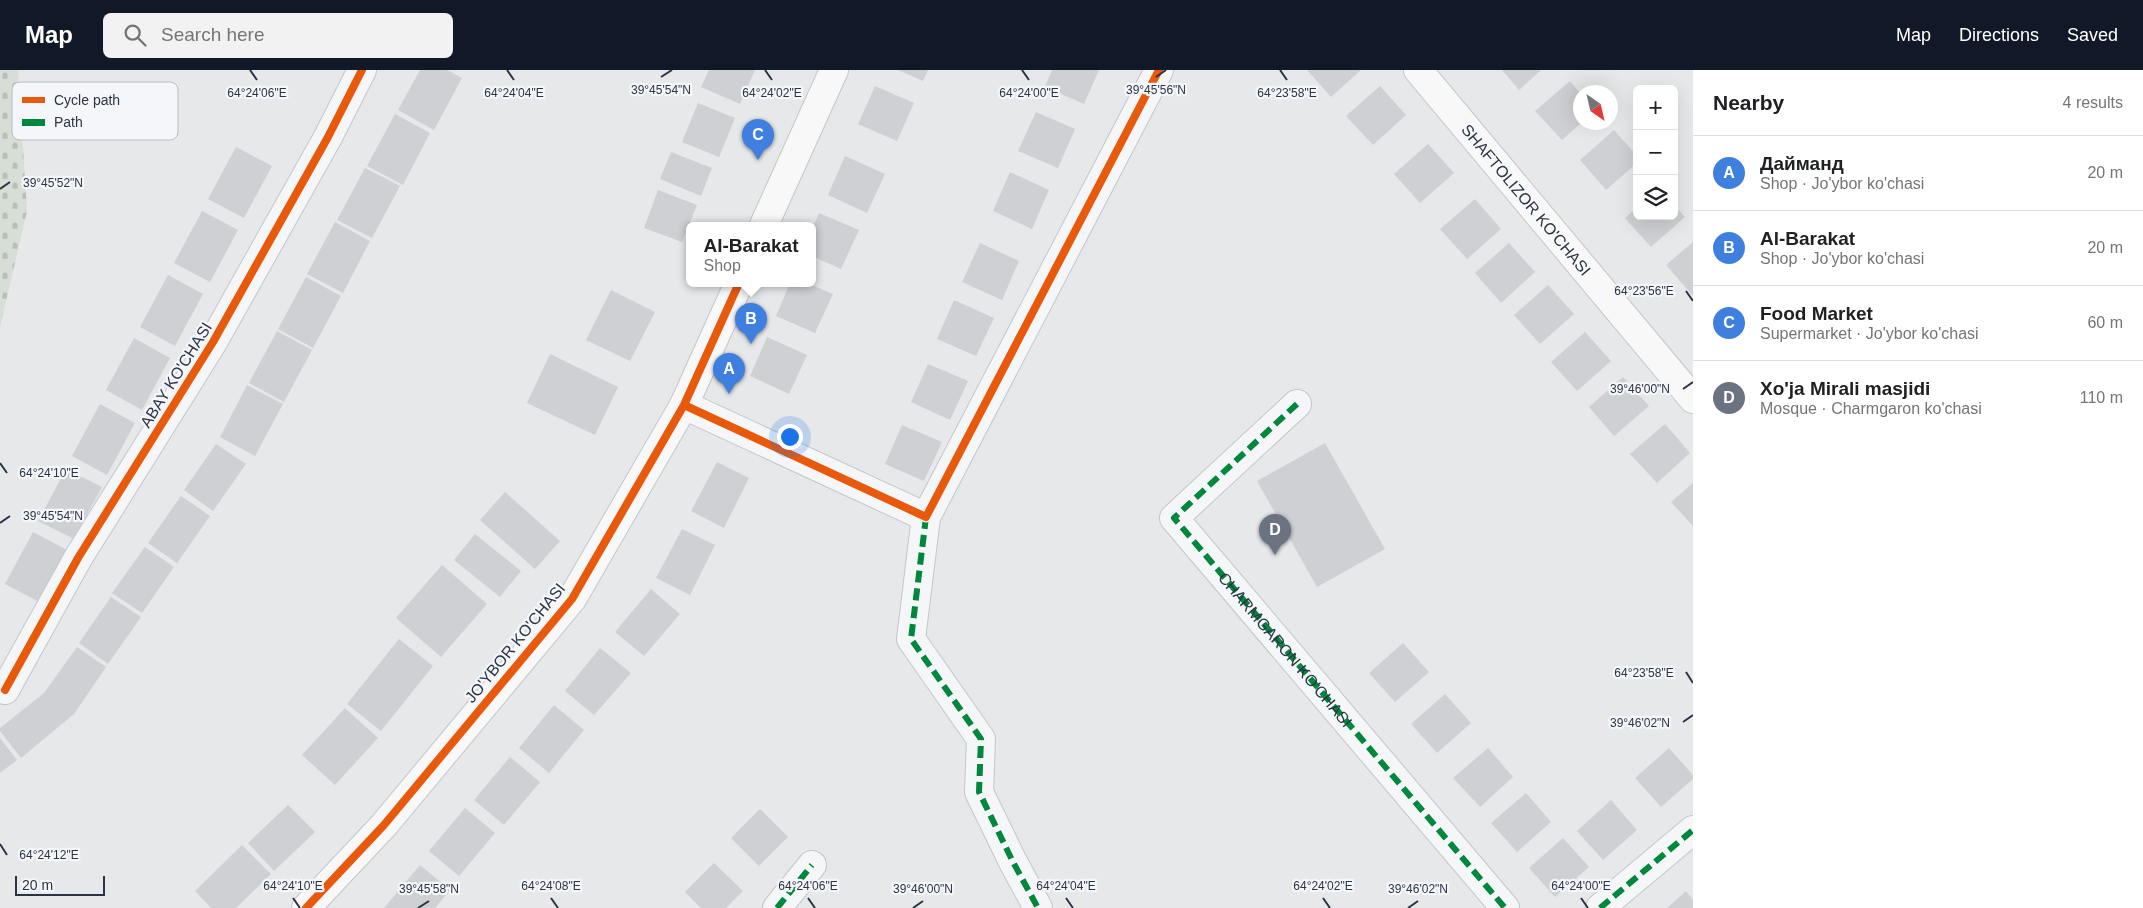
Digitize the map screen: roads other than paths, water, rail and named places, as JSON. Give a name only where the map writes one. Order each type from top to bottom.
[{"type":"street","name":"ABAY KO'CHASI","points":[[5,690],[78,558],[213,342],[328,137],[362,70]]},
{"type":"street","points":[[765,222],[834,70]]},
{"type":"street","points":[[1038,908],[979,792],[981,739],[911,638],[926,517],[1159,70]]},
{"type":"street","name":"SHAFTOLIZOR KO'CHASI","points":[[1418,70],[1693,399]]},
{"type":"street","name":"JO'YBOR KO'CHASI","points":[[306,908],[384,825],[572,599],[684,405],[737,287]]},
{"type":"street","name":"CHARMGARON KO'CHASI","points":[[1298,404],[1174,518],[1505,908]]},
{"type":"street","points":[[684,405],[926,517]]},
{"type":"street","points":[[1600,908],[1693,830]]},
{"type":"street","points":[[777,908],[812,864]]},
{"type":"place","name":"Food Market","points":[[758,160]]},
{"type":"place","name":"Al-Barakat","points":[[751,344]]},
{"type":"place","name":"Дайманд","points":[[729,394]]},
{"type":"place","name":"Xo'ja Mirali masjidi","points":[[1275,555]]}]
